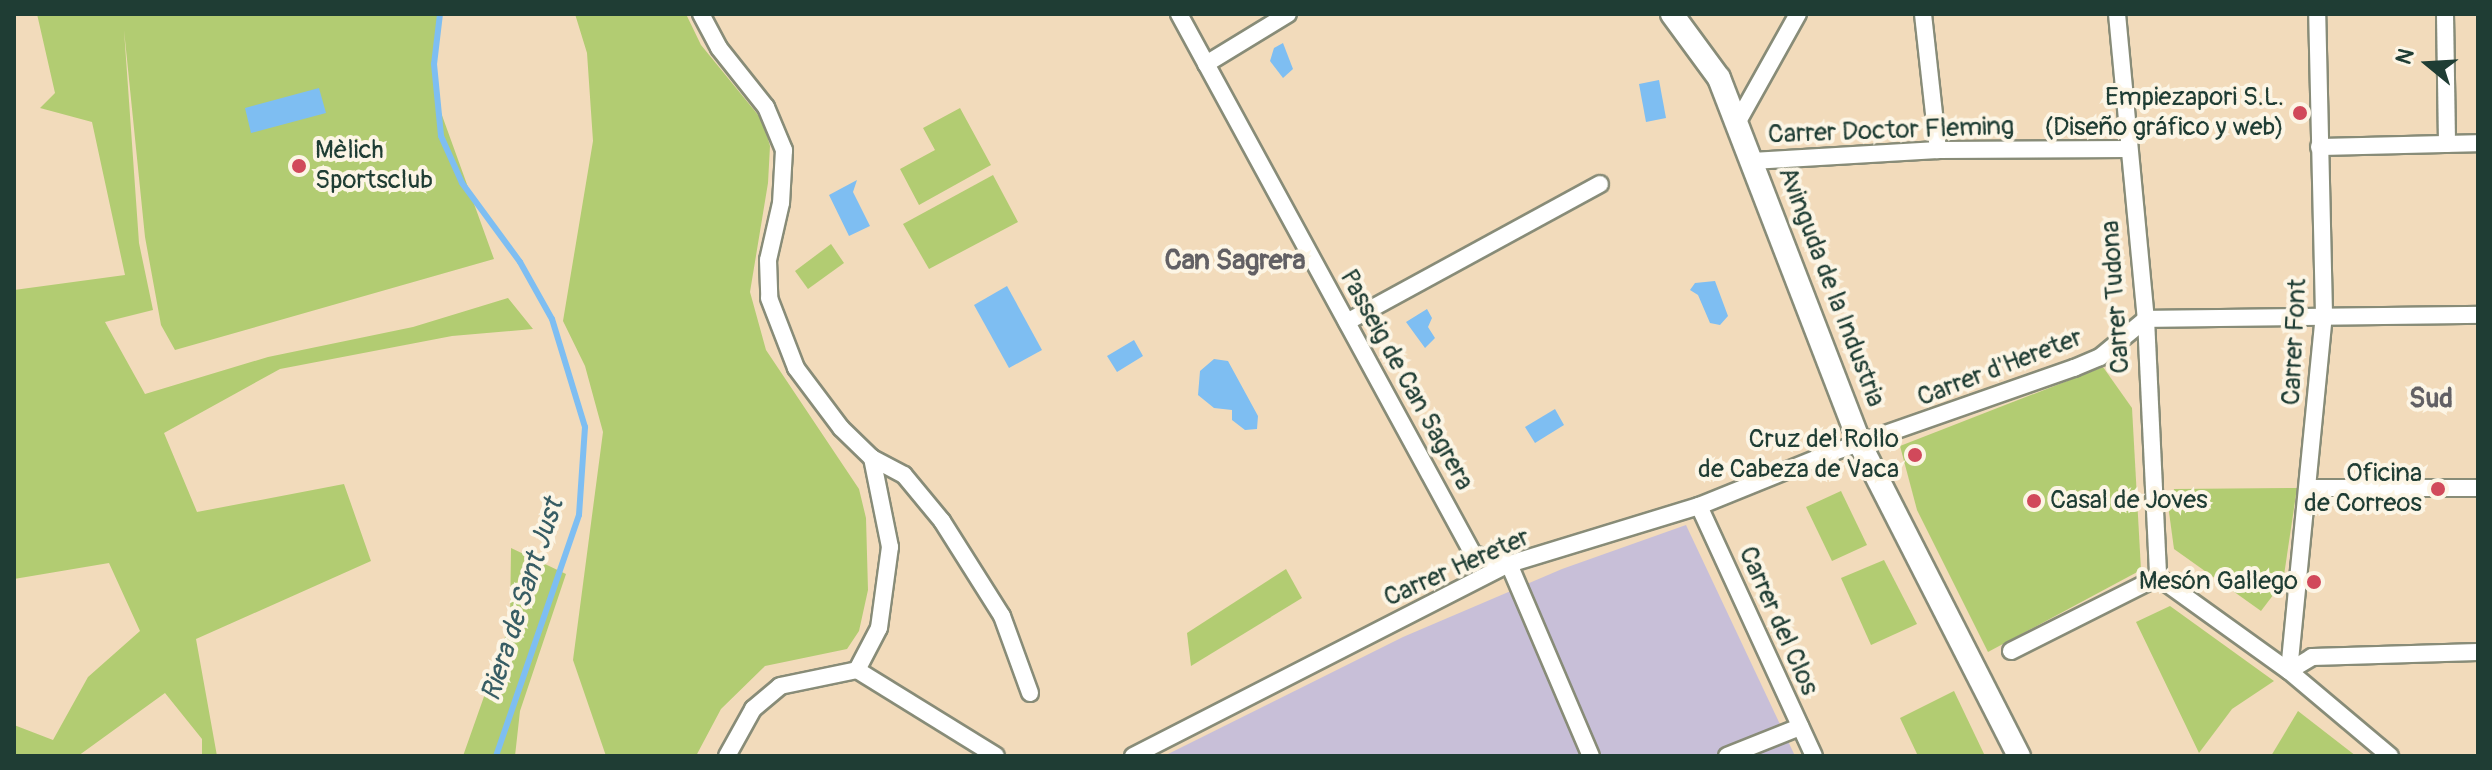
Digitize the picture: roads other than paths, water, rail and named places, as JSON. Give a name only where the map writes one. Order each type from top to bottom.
[{"type":"street","points":[[701,14],[719,48],[766,107],[784,150],[781,203],[768,260],[769,298],[796,368],[841,428],[872,458],[904,475],[942,521],[1002,616],[1030,693]]},
{"type":"street","name":"Passeig de Can Sagrera","points":[[1179,14],[1473,554],[1509,564]]},
{"type":"street","points":[[1206,64],[1288,14]]},
{"type":"street","name":"Avinguda de la Industria","points":[[1672,14],[1719,78],[1861,446],[2019,756]]},
{"type":"street","points":[[1737,123],[1798,14]]},
{"type":"street","points":[[1923,14],[1938,150]]},
{"type":"street","name":"Carrer Tudona","points":[[2117,14],[2146,319],[2158,577]]},
{"type":"street","name":"Carrer Font","points":[[2289,671],[2324,314],[2317,14]]},
{"type":"street","points":[[2445,14],[2447,144]]},
{"type":"street","points":[[2319,147],[2478,143]]},
{"type":"street","name":"Carrer Doctor Fleming","points":[[1752,161],[1938,150],[2128,149]]},
{"type":"street","points":[[1347,322],[1600,184]]},
{"type":"street","points":[[2146,319],[2324,314],[2478,315]]},
{"type":"street","name":"Carrer d'Hereter","points":[[1861,446],[2100,357],[2146,319]]},
{"type":"street","name":"Carrer Hereter","points":[[1133,756],[1509,564],[1699,506],[1861,446]]},
{"type":"street","points":[[857,670],[879,628],[890,547],[872,458]]},
{"type":"street","points":[[2308,488],[2478,488]]},
{"type":"street","name":"Carrer del Clos","points":[[1699,506],[1814,756]]},
{"type":"street","points":[[1509,564],[1591,756]]},
{"type":"street","points":[[2011,651],[2158,577],[2289,671],[2390,756]]},
{"type":"street","points":[[2289,671],[2312,657],[2478,652]]},
{"type":"street","points":[[727,756],[753,709],[780,686],[857,670],[996,756]]},
{"type":"street","points":[[1727,756],[1800,727]]},
{"type":"water","points":[[1283,43],[1293,69],[1283,78],[1270,61],[1274,48]]},
{"type":"water","points":[[1659,80],[1666,118],[1646,122],[1639,84]]},
{"type":"water","points":[[319,88],[326,113],[251,133],[245,108]]},
{"type":"water","points":[[857,180],[853,192],[870,226],[849,236],[829,195]]},
{"type":"water","points":[[1715,281],[1728,316],[1720,325],[1710,323],[1698,295],[1690,290],[1695,283]]},
{"type":"water","points":[[1007,286],[1042,350],[1009,368],[974,305]]},
{"type":"water","points":[[1427,309],[1432,318],[1428,327],[1435,338],[1425,348],[1406,322]]},
{"type":"water","points":[[1134,340],[1143,356],[1117,372],[1107,356]]},
{"type":"water","points":[[1214,359],[1228,361],[1258,416],[1257,429],[1245,430],[1232,420],[1232,410],[1214,408],[1198,395],[1200,371]]},
{"type":"water","points":[[1555,409],[1564,425],[1535,443],[1525,427]]},
{"type":"waterway","name":"Riera de Sant Just","points":[[440,14],[434,64],[441,136],[462,183],[520,262],[552,319],[585,427],[579,515],[496,756]]},
{"type":"place","name":"Empiezapori S.L. (Diseño gráfico y web)","points":[[2300,113]]},
{"type":"place","name":"Mèlich Sportsclub","points":[[299,166]]},
{"type":"place","name":"Cruz del Rollo de Cabeza de Vaca","points":[[1915,455]]},
{"type":"place","name":"Oficina de Correos","points":[[2438,489]]},
{"type":"place","name":"Casal de Joves","points":[[2034,501]]},
{"type":"place","name":"Mesón Gallego","points":[[2314,582]]},
{"type":"district","name":"Can Sagrera","points":[[1235,261]]},
{"type":"district","name":"Sud","points":[[2431,399]]}]
